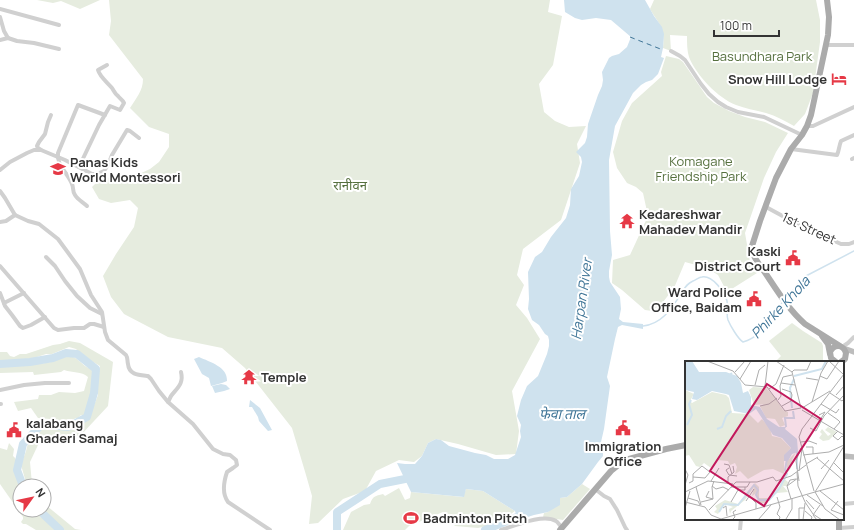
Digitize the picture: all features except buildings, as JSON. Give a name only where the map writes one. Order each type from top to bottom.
[{"type":"main road","points":[[829,0],[828,35],[815,100],[807,126],[791,149],[776,178],[760,221],[752,250],[754,257],[787,306],[805,324],[854,354]]},
{"type":"main road","points":[[819,332],[828,344],[830,357]]},
{"type":"main road","points":[[830,357],[833,347],[842,347],[846,353],[843,361]]},
{"type":"main road","points":[[843,361],[854,354]]},
{"type":"main road","points":[[561,529],[611,470],[624,461],[685,445]]},
{"type":"main road","points":[[844,456],[854,457]]},
{"type":"street","points":[[0,9],[59,25]]},
{"type":"street","points":[[0,17],[4,31],[8,38]]},
{"type":"street","points":[[0,40],[8,38],[59,49]]},
{"type":"street","points":[[826,45],[854,45]]},
{"type":"street","points":[[671,52],[685,60],[701,84],[718,102],[738,112],[764,117],[802,135]]},
{"type":"street","points":[[79,168],[110,106],[120,110],[124,103],[98,71],[107,65]]},
{"type":"street","points":[[87,206],[76,197],[72,190],[73,185],[57,156],[78,104],[105,115]]},
{"type":"street","points":[[807,126],[813,126],[854,106]]},
{"type":"street","points":[[41,150],[37,146],[38,142],[46,134],[51,115]]},
{"type":"street","points":[[0,170],[22,155],[34,150],[41,150],[57,156],[92,174],[97,174],[104,171],[108,165],[126,130],[130,130],[139,138]]},
{"type":"street","points":[[791,149],[836,155],[839,151],[841,142],[854,135]]},
{"type":"street","points":[[0,191],[15,215],[39,224],[58,239],[80,269],[91,295],[102,312],[106,336],[108,340],[126,354],[131,372],[137,375],[148,376],[168,402],[193,424],[213,449],[223,454],[230,455],[236,460],[237,465],[227,472],[225,482],[225,498],[228,502],[270,530]]},
{"type":"street","name":"1st Street","points":[[766,207],[801,226],[841,244],[849,244],[854,242]]},
{"type":"street","points":[[0,222],[6,221],[15,215]]},
{"type":"street","points":[[46,257],[55,266],[77,296],[90,308],[102,314]]},
{"type":"street","points":[[0,266],[54,328],[58,330],[84,328],[90,324],[104,327]]},
{"type":"street","points":[[0,293],[3,306],[23,328],[45,317]]},
{"type":"street","points":[[3,306],[24,293]]},
{"type":"street","points":[[842,347],[854,337]]},
{"type":"street","points":[[168,402],[180,384],[182,377],[181,372]]},
{"type":"street","points":[[0,390],[24,385],[69,383]]},
{"type":"street","points":[[595,489],[610,499],[627,530]]},
{"type":"street","points":[[844,504],[854,503]]},
{"type":"street","points":[[501,530],[536,519],[547,518],[556,521],[561,529]]},
{"type":"street","points":[[740,530],[741,520]]},
{"type":"street","points":[[839,529],[854,527]]},
{"type":"green space","points":[[37,0],[100,0],[80,9],[61,1],[53,3]]},
{"type":"green space","name":"रानीवन","points":[[109,0],[550,0],[548,12],[562,16],[553,65],[539,84],[544,112],[555,121],[569,127],[586,126],[577,144],[580,163],[561,220],[523,249],[517,275],[524,285],[516,305],[527,318],[540,339],[512,391],[519,431],[516,454],[496,455],[436,439],[428,443],[422,456],[414,462],[399,460],[376,471],[365,491],[343,499],[318,523],[309,524],[312,496],[292,428],[245,368],[222,348],[168,337],[124,314],[111,297],[103,276],[134,227],[138,208],[130,200],[111,203],[99,199],[92,187],[102,177],[123,179],[150,169],[159,162],[169,147],[169,134],[149,127],[130,108],[137,98],[143,83],[143,79],[109,35],[111,21]]},
{"type":"green space","name":"Basundhara Park","points":[[654,0],[816,0],[820,20],[820,42],[813,93],[805,114],[794,126],[770,114],[736,105],[722,97],[708,85],[692,64],[688,52],[687,36],[670,35],[671,51],[663,48],[662,31],[650,9]]},
{"type":"green space","name":"Komagane Friendship Park","points":[[666,56],[679,59],[683,62],[707,97],[714,103],[729,111],[765,122],[788,133],[776,152],[764,178],[745,233],[750,262],[757,273],[727,292],[718,275],[707,268],[685,262],[674,288],[663,302],[652,311],[645,310],[612,283],[613,260],[630,255],[648,216],[643,193],[636,187],[627,183],[617,168],[613,152],[622,121],[632,103],[662,76],[661,72]]},
{"type":"green space","points":[[792,323],[822,343],[823,361],[776,361],[781,356],[769,341]]},
{"type":"green space","points":[[69,341],[80,343],[113,362],[108,406],[80,436],[66,436],[46,439],[38,445],[30,462],[31,478],[25,478],[21,465],[29,439],[42,427],[68,429],[79,428],[93,408],[98,395],[98,377],[100,366],[83,356],[76,349],[69,347],[52,354],[46,354],[31,359],[24,359],[9,363],[0,360],[0,352],[7,352],[10,356],[14,357],[20,354],[26,354]]},
{"type":"green space","points":[[66,356],[74,357],[85,366],[94,370],[92,397],[90,406],[86,411],[87,414],[85,416],[81,415],[77,419],[76,418],[69,422],[67,426],[65,424],[58,423],[55,420],[38,418],[31,408],[18,411],[14,402],[38,399],[39,395],[51,395],[59,392],[75,393],[84,391],[88,377],[80,373],[64,370],[61,372],[34,375],[33,372],[0,373],[0,366],[17,364],[22,365],[29,363],[39,364],[51,362]]},
{"type":"green space","points":[[9,443],[14,449],[13,456],[17,462],[16,473],[20,478],[12,478],[12,501],[0,484],[0,448],[7,450]]},
{"type":"green space","points":[[582,484],[590,489],[563,520],[543,517],[544,513],[548,512],[560,498],[567,497]]},
{"type":"green space","points":[[399,488],[405,500],[410,498],[411,492],[463,497],[466,489],[483,491],[515,511],[498,523],[478,528],[455,526],[443,512],[409,526],[405,530],[343,530],[351,512],[364,505],[370,504],[372,499],[376,496],[383,494],[385,496]]},
{"type":"green space","points":[[52,510],[75,529],[81,530],[61,529],[49,518],[52,518]]},
{"type":"green space","points":[[23,519],[47,519],[58,530],[36,530],[26,524],[23,524],[21,522]]},
{"type":"water","name":"फेवा ताल","points":[[564,0],[645,0],[662,27],[664,34],[661,57],[664,58],[658,74],[652,80],[641,85],[633,93],[615,126],[609,160],[610,231],[612,255],[609,271],[610,282],[620,297],[621,309],[619,319],[623,322],[643,324],[643,329],[622,325],[618,327],[607,377],[610,386],[601,442],[603,456],[582,484],[567,497],[560,498],[560,505],[548,512],[518,520],[515,511],[483,491],[466,489],[464,497],[411,492],[397,463],[415,464],[422,456],[428,443],[436,439],[441,440],[449,446],[486,455],[494,459],[508,459],[515,455],[521,437],[521,425],[517,416],[521,400],[527,386],[538,376],[549,346],[548,336],[539,325],[532,320],[528,309],[528,272],[535,257],[542,252],[551,237],[566,218],[570,205],[571,189],[579,176],[582,162],[581,157],[576,152],[585,143],[587,137],[588,124],[602,86],[602,72],[609,58],[619,54],[627,47],[631,37],[611,20],[596,18],[582,20],[575,18],[565,12]]},
{"type":"water","points":[[199,357],[213,363],[225,372],[227,381],[211,386],[209,378],[202,374],[194,359]]},
{"type":"water","points":[[221,384],[226,385],[230,389],[215,393],[212,386]]},
{"type":"water","points":[[250,400],[260,408],[272,430],[268,431],[259,421],[252,407],[249,407]]},
{"type":"waterway","name":"Phirke Khola","points":[[785,300],[804,277],[854,251]]},
{"type":"waterway","name":"Phirke Khola","points":[[643,326],[650,325],[661,319],[670,310],[687,285],[701,277],[706,277],[714,281],[724,293],[727,301],[728,320],[732,328],[743,342],[758,334],[782,303]]},
{"type":"waterway","points":[[0,364],[30,362],[53,358],[66,353],[77,354],[96,369],[94,393],[87,417],[68,427],[42,424],[23,444],[17,470],[20,478]]},
{"type":"waterway","points":[[337,530],[337,512],[380,484],[415,477]]},
{"type":"waterway","points":[[485,530],[517,517]]},
{"type":"waterway","points":[[47,518],[60,530]]},
{"type":"ferry route","points":[[630,37],[663,50]]},
{"type":"place","name":"Snow Hill Lodge","points":[[839,79]]},
{"type":"place","name":"Panas Kids World Montessori","points":[[58,169]]},
{"type":"place","name":"Kedareshwar Mahadev Mandir","points":[[627,221]]},
{"type":"place","name":"Kaski District Court","points":[[793,258]]},
{"type":"place","name":"Ward Police Office, Baidam","points":[[754,299]]},
{"type":"place","name":"Temple","points":[[249,377]]},
{"type":"place","name":"Immigration Office","points":[[623,428]]},
{"type":"place","name":"kalabang Ghaderi Samaj","points":[[14,430]]},
{"type":"place","name":"Badminton Pitch","points":[[411,518]]},
{"type":"water label","name":"Harpan River","points":[[581,299]]}]
